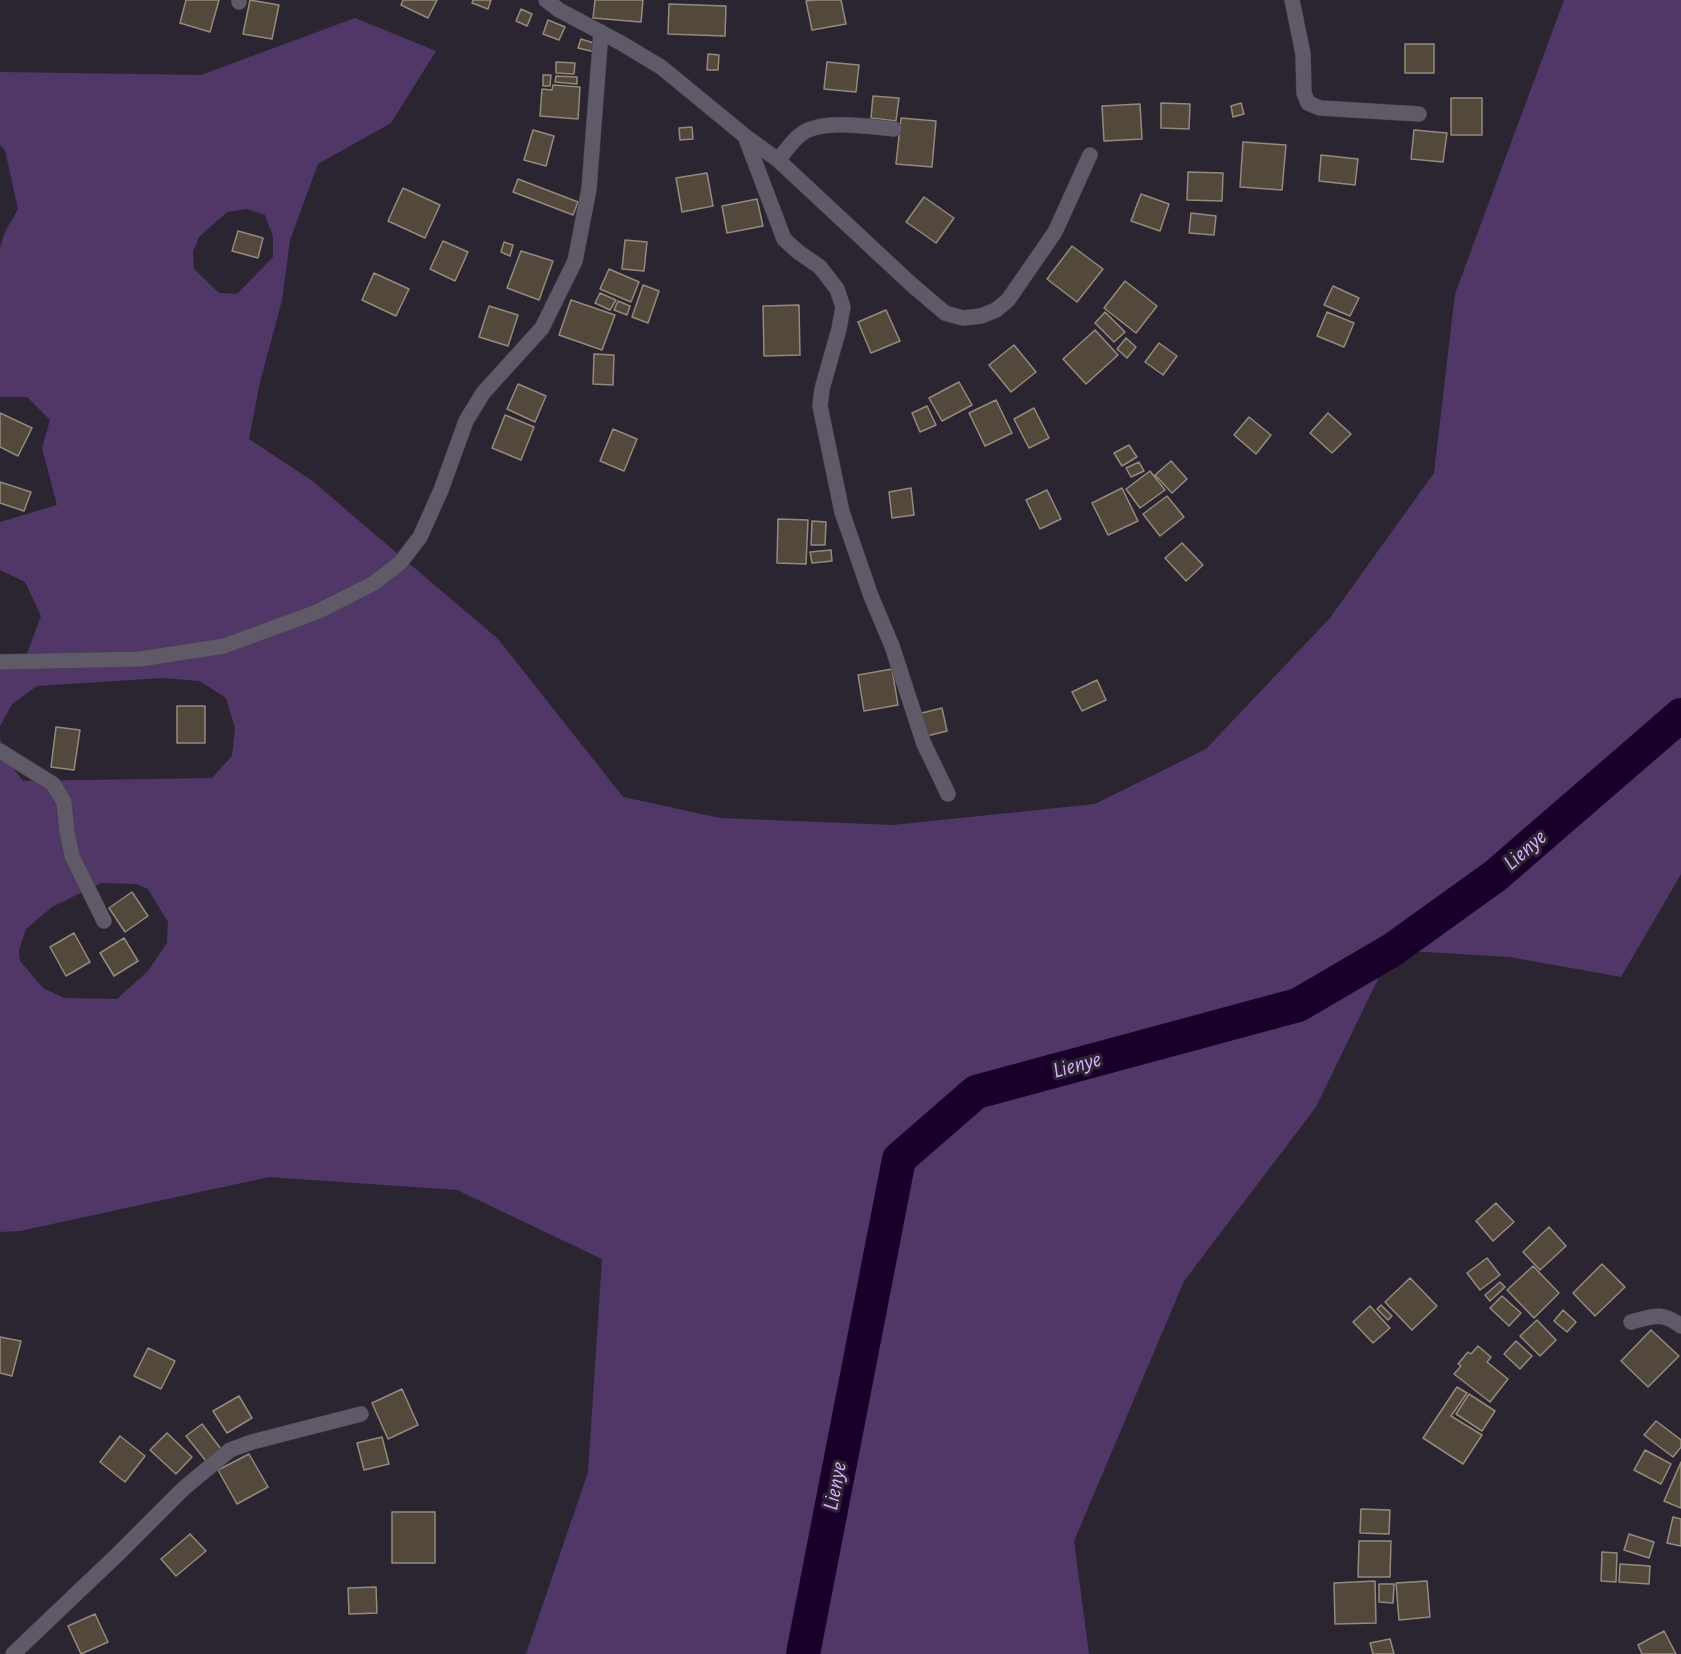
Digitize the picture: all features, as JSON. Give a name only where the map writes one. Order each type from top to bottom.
[{"type":"street","points":[[546,0],[559,10],[662,67],[778,160],[945,313],[963,318],[981,316],[996,310],[1008,300],[1055,232],[1090,155]]},
{"type":"street","points":[[1292,0],[1304,54],[1304,93],[1308,103],[1320,108],[1419,114]]},
{"type":"street","points":[[0,662],[140,659],[224,646],[317,612],[374,583],[400,562],[420,537],[441,490],[466,421],[483,393],[542,328],[575,261],[589,189],[601,32]]},
{"type":"street","points":[[778,160],[800,134],[812,127],[855,126],[894,129]]},
{"type":"street","points":[[746,136],[784,239],[797,252],[820,267],[837,289],[843,307],[822,389],[820,406],[842,512],[871,596],[892,646],[924,744],[948,794]]},
{"type":"street","points":[[0,751],[53,784],[64,802],[72,856],[104,921]]},
{"type":"street","points":[[1631,1322],[1664,1316],[1681,1326]]},
{"type":"street","points":[[13,1654],[184,1488],[230,1450],[252,1442],[361,1414]]},
{"type":"shaded area","points":[[1564,0],[1681,0],[1681,874],[1621,977],[1510,957],[1392,950],[1316,1107],[1184,1281],[1074,1541],[1089,1654],[526,1654],[588,1472],[602,1259],[457,1190],[269,1177],[20,1231],[0,1232],[0,737],[5,758],[23,781],[212,778],[232,756],[235,728],[226,698],[200,681],[162,678],[37,686],[12,704],[0,726],[0,670],[25,659],[41,616],[25,582],[0,570],[0,522],[57,505],[42,448],[50,420],[27,397],[0,397],[0,249],[4,234],[18,209],[5,150],[0,145],[0,72],[201,75],[355,18],[436,51],[391,123],[318,164],[290,240],[282,300],[260,382],[249,439],[311,480],[498,639],[623,797],[720,818],[893,825],[1095,804],[1206,749],[1330,618],[1434,473],[1455,294]],"holes":[[[247,209],[265,215],[273,237],[273,257],[237,294],[219,293],[194,269],[193,252],[199,237],[227,212]],[[101,883],[136,884],[148,889],[168,922],[167,943],[148,971],[117,999],[64,998],[43,988],[20,961],[19,950],[26,929],[52,907]]]},
{"type":"building","points":[[186,0],[219,0],[210,32],[180,23]]},
{"type":"building","points":[[250,0],[279,5],[272,39],[243,34]]},
{"type":"building","points":[[403,0],[437,0],[428,18],[401,5]]},
{"type":"building","points":[[473,0],[491,0],[488,9],[472,3]]},
{"type":"building","points":[[595,0],[643,0],[641,22],[593,18]]},
{"type":"building","points":[[841,0],[846,24],[812,30],[806,1]]},
{"type":"building","points":[[669,4],[726,6],[725,36],[668,34]]},
{"type":"building","points":[[521,9],[532,14],[527,26],[516,21]]},
{"type":"building","points":[[548,20],[565,27],[559,40],[543,34]]},
{"type":"building","points":[[581,39],[597,44],[595,52],[578,48]]},
{"type":"building","points":[[1405,44],[1434,44],[1434,73],[1405,73]]},
{"type":"building","points":[[708,54],[719,55],[718,70],[707,70]]},
{"type":"building","points":[[556,62],[575,63],[574,74],[556,73]]},
{"type":"building","points":[[827,62],[859,65],[856,92],[824,89]]},
{"type":"building","points":[[543,75],[551,75],[550,86],[543,86]]},
{"type":"building","points":[[556,76],[577,77],[577,84],[555,82]]},
{"type":"building","points":[[553,85],[580,87],[578,119],[540,116],[542,89],[552,90]]},
{"type":"building","points":[[873,96],[899,98],[896,121],[871,118]]},
{"type":"building","points":[[1451,98],[1482,98],[1482,135],[1451,135]]},
{"type":"building","points":[[1161,103],[1190,104],[1189,129],[1161,128]]},
{"type":"building","points":[[1241,103],[1244,114],[1233,117],[1231,106]]},
{"type":"building","points":[[1140,104],[1142,139],[1104,141],[1102,106]]},
{"type":"building","points":[[901,118],[936,121],[932,167],[896,164]]},
{"type":"building","points":[[692,127],[693,139],[680,140],[679,128]]},
{"type":"building","points":[[533,130],[554,136],[546,166],[524,160]]},
{"type":"building","points":[[1414,130],[1447,133],[1443,162],[1411,159]]},
{"type":"building","points":[[1243,142],[1286,145],[1282,190],[1240,187]]},
{"type":"building","points":[[1321,155],[1358,159],[1355,185],[1319,181]]},
{"type":"building","points":[[1188,172],[1223,173],[1222,201],[1187,200]]},
{"type":"building","points":[[707,173],[713,206],[682,212],[676,178]]},
{"type":"building","points":[[518,179],[578,202],[573,215],[513,192]]},
{"type":"building","points":[[403,188],[440,205],[425,238],[388,221]]},
{"type":"building","points":[[1141,194],[1169,204],[1160,231],[1131,221]]},
{"type":"building","points":[[924,197],[954,218],[936,243],[906,222]]},
{"type":"building","points":[[757,199],[763,226],[727,233],[722,206]]},
{"type":"building","points":[[1191,213],[1216,216],[1214,235],[1189,233]]},
{"type":"building","points":[[238,231],[263,238],[258,258],[232,251]]},
{"type":"building","points":[[625,240],[647,242],[644,271],[622,269]]},
{"type":"building","points":[[443,241],[468,252],[455,281],[430,269]]},
{"type":"building","points":[[504,242],[513,245],[510,256],[501,252]]},
{"type":"building","points":[[1072,246],[1103,269],[1077,302],[1047,279]]},
{"type":"building","points":[[521,251],[553,261],[539,300],[507,288]]},
{"type":"building","points":[[609,269],[639,282],[631,302],[600,289]]},
{"type":"building","points":[[374,273],[409,289],[396,316],[362,300]]},
{"type":"building","points":[[1125,281],[1157,306],[1136,333],[1104,308]]},
{"type":"building","points":[[643,285],[659,291],[648,323],[632,317]]},
{"type":"building","points":[[1333,286],[1359,298],[1350,316],[1324,305]]},
{"type":"building","points":[[600,293],[616,300],[610,310],[595,303]]},
{"type":"building","points":[[571,300],[615,315],[602,350],[559,335]]},
{"type":"building","points":[[618,301],[630,306],[627,315],[614,310]]},
{"type":"building","points":[[799,305],[800,355],[764,356],[763,306]]},
{"type":"building","points":[[489,306],[518,315],[508,346],[479,337]]},
{"type":"building","points":[[886,310],[900,341],[871,353],[858,322]]},
{"type":"building","points":[[1105,312],[1125,332],[1114,342],[1095,323]]},
{"type":"building","points":[[1327,312],[1354,323],[1344,347],[1317,336]]},
{"type":"building","points":[[1095,330],[1118,355],[1086,384],[1063,359]]},
{"type":"building","points":[[1126,338],[1136,347],[1127,358],[1117,349]]},
{"type":"building","points":[[1159,343],[1177,356],[1163,375],[1145,362]]},
{"type":"building","points":[[1014,345],[1036,372],[1011,392],[989,365]]},
{"type":"building","points":[[594,354],[614,355],[613,385],[593,384]]},
{"type":"building","points":[[959,382],[972,405],[942,421],[929,398]]},
{"type":"building","points":[[518,384],[546,396],[535,422],[507,409]]},
{"type":"building","points":[[996,400],[1012,433],[985,446],[969,413]]},
{"type":"building","points":[[927,406],[936,425],[920,432],[912,413]]},
{"type":"building","points":[[1034,408],[1049,438],[1029,448],[1014,419]]},
{"type":"building","points":[[0,413],[32,428],[18,456],[0,447]]},
{"type":"building","points":[[1328,413],[1351,434],[1332,453],[1310,433]]},
{"type":"building","points":[[505,415],[534,427],[521,460],[492,448]]},
{"type":"building","points":[[1249,417],[1271,435],[1256,454],[1234,435]]},
{"type":"building","points":[[613,429],[637,439],[624,471],[600,461]]},
{"type":"building","points":[[1129,445],[1137,457],[1122,466],[1114,453]]},
{"type":"building","points":[[1171,461],[1187,479],[1172,493],[1155,475]]},
{"type":"building","points":[[1139,462],[1144,471],[1131,477],[1126,468]]},
{"type":"building","points":[[1150,471],[1165,490],[1140,508],[1126,489]]},
{"type":"building","points":[[0,482],[31,492],[24,511],[0,503]]},
{"type":"building","points":[[911,488],[914,515],[892,518],[889,492]]},
{"type":"building","points":[[1122,488],[1138,521],[1108,535],[1092,503]]},
{"type":"building","points":[[1047,490],[1061,519],[1040,529],[1026,500]]},
{"type":"building","points":[[1167,496],[1184,517],[1160,536],[1143,514]]},
{"type":"building","points":[[778,519],[808,520],[806,564],[777,563]]},
{"type":"building","points":[[812,521],[826,522],[825,545],[811,545]]},
{"type":"building","points":[[1182,543],[1203,565],[1186,581],[1165,558]]},
{"type":"building","points":[[831,550],[832,561],[812,563],[810,552]]},
{"type":"building","points":[[892,669],[898,705],[864,711],[858,675]]},
{"type":"building","points":[[1097,680],[1106,700],[1082,711],[1072,692]]},
{"type":"building","points":[[177,706],[205,706],[205,743],[177,743]]},
{"type":"building","points":[[942,708],[947,731],[923,737],[918,714]]},
{"type":"building","points":[[56,727],[80,730],[74,770],[51,767]]},
{"type":"building","points":[[132,892],[148,916],[125,932],[109,908]]},
{"type":"building","points":[[74,933],[90,962],[66,976],[50,947]]},
{"type":"building","points":[[124,938],[138,961],[114,976],[100,953]]},
{"type":"building","points":[[1496,1203],[1514,1222],[1493,1241],[1476,1221]]},
{"type":"building","points":[[1549,1227],[1566,1246],[1540,1270],[1523,1252]]},
{"type":"building","points":[[1487,1258],[1500,1275],[1480,1290],[1467,1273]]},
{"type":"building","points":[[1602,1264],[1625,1287],[1595,1316],[1573,1293]]},
{"type":"building","points":[[1533,1266],[1559,1293],[1534,1318],[1507,1290]]},
{"type":"building","points":[[1410,1278],[1437,1306],[1412,1330],[1385,1302]]},
{"type":"building","points":[[1500,1282],[1505,1287],[1490,1301],[1485,1295]]},
{"type":"building","points":[[1502,1296],[1521,1313],[1509,1326],[1490,1308]]},
{"type":"building","points":[[1381,1305],[1392,1316],[1388,1320],[1377,1309]]},
{"type":"building","points":[[1370,1306],[1390,1328],[1373,1343],[1353,1322]]},
{"type":"building","points":[[1563,1310],[1576,1322],[1567,1332],[1554,1321]]},
{"type":"building","points":[[1537,1320],[1556,1340],[1540,1356],[1520,1336]]},
{"type":"building","points":[[1651,1330],[1679,1356],[1648,1387],[1621,1361]]},
{"type":"building","points":[[0,1337],[21,1341],[12,1376],[0,1373]]},
{"type":"building","points":[[1516,1341],[1532,1356],[1520,1369],[1504,1354]]},
{"type":"building","points":[[1478,1346],[1491,1357],[1487,1362],[1508,1379],[1490,1402],[1454,1374],[1461,1366],[1458,1364],[1468,1352],[1471,1354]]},
{"type":"building","points":[[148,1348],[175,1361],[161,1389],[134,1376]]},
{"type":"building","points":[[1457,1387],[1467,1393],[1451,1416],[1482,1435],[1463,1464],[1423,1438]]},
{"type":"building","points":[[402,1389],[418,1425],[388,1439],[372,1403]]},
{"type":"building","points":[[1469,1394],[1495,1411],[1482,1431],[1456,1414]]},
{"type":"building","points":[[239,1396],[252,1418],[227,1433],[213,1411]]},
{"type":"building","points":[[1656,1421],[1681,1440],[1681,1447],[1673,1457],[1644,1435]]},
{"type":"building","points":[[202,1424],[221,1449],[206,1461],[186,1436]]},
{"type":"building","points":[[167,1433],[192,1457],[176,1474],[150,1450]]},
{"type":"building","points":[[120,1436],[145,1456],[125,1482],[100,1462]]},
{"type":"building","points":[[382,1437],[389,1464],[364,1470],[357,1443]]},
{"type":"building","points":[[1645,1450],[1671,1464],[1661,1484],[1634,1470]]},
{"type":"building","points":[[249,1454],[268,1487],[237,1504],[218,1470]]},
{"type":"building","points":[[1681,1462],[1681,1508],[1664,1501]]},
{"type":"building","points":[[1361,1509],[1390,1510],[1389,1534],[1360,1533]]},
{"type":"building","points":[[392,1512],[435,1512],[435,1563],[392,1563]]},
{"type":"building","points":[[1673,1517],[1681,1519],[1681,1546],[1667,1543]]},
{"type":"building","points":[[190,1534],[206,1551],[176,1576],[161,1559]]},
{"type":"building","points":[[1629,1534],[1654,1542],[1649,1558],[1624,1550]]},
{"type":"building","points":[[1359,1541],[1391,1541],[1390,1577],[1358,1577]]},
{"type":"building","points":[[1602,1552],[1617,1553],[1616,1582],[1601,1581]]},
{"type":"building","points":[[1620,1564],[1650,1566],[1649,1584],[1619,1582]]},
{"type":"building","points":[[1375,1581],[1376,1623],[1335,1624],[1334,1583]]},
{"type":"building","points":[[1427,1581],[1430,1617],[1399,1620],[1396,1583]]},
{"type":"building","points":[[1379,1584],[1394,1584],[1393,1603],[1379,1602]]},
{"type":"building","points":[[376,1587],[377,1613],[349,1614],[348,1588]]},
{"type":"building","points":[[95,1614],[108,1642],[81,1654],[68,1626]]},
{"type":"building","points":[[1664,1631],[1676,1654],[1642,1654],[1638,1645]]},
{"type":"building","points":[[1390,1639],[1394,1654],[1373,1654],[1370,1643]]},
{"type":"waterway","name":"Lienye","points":[[803,1654],[899,1159],[976,1092],[1298,1005],[1392,950],[1495,876],[1681,715]]}]
